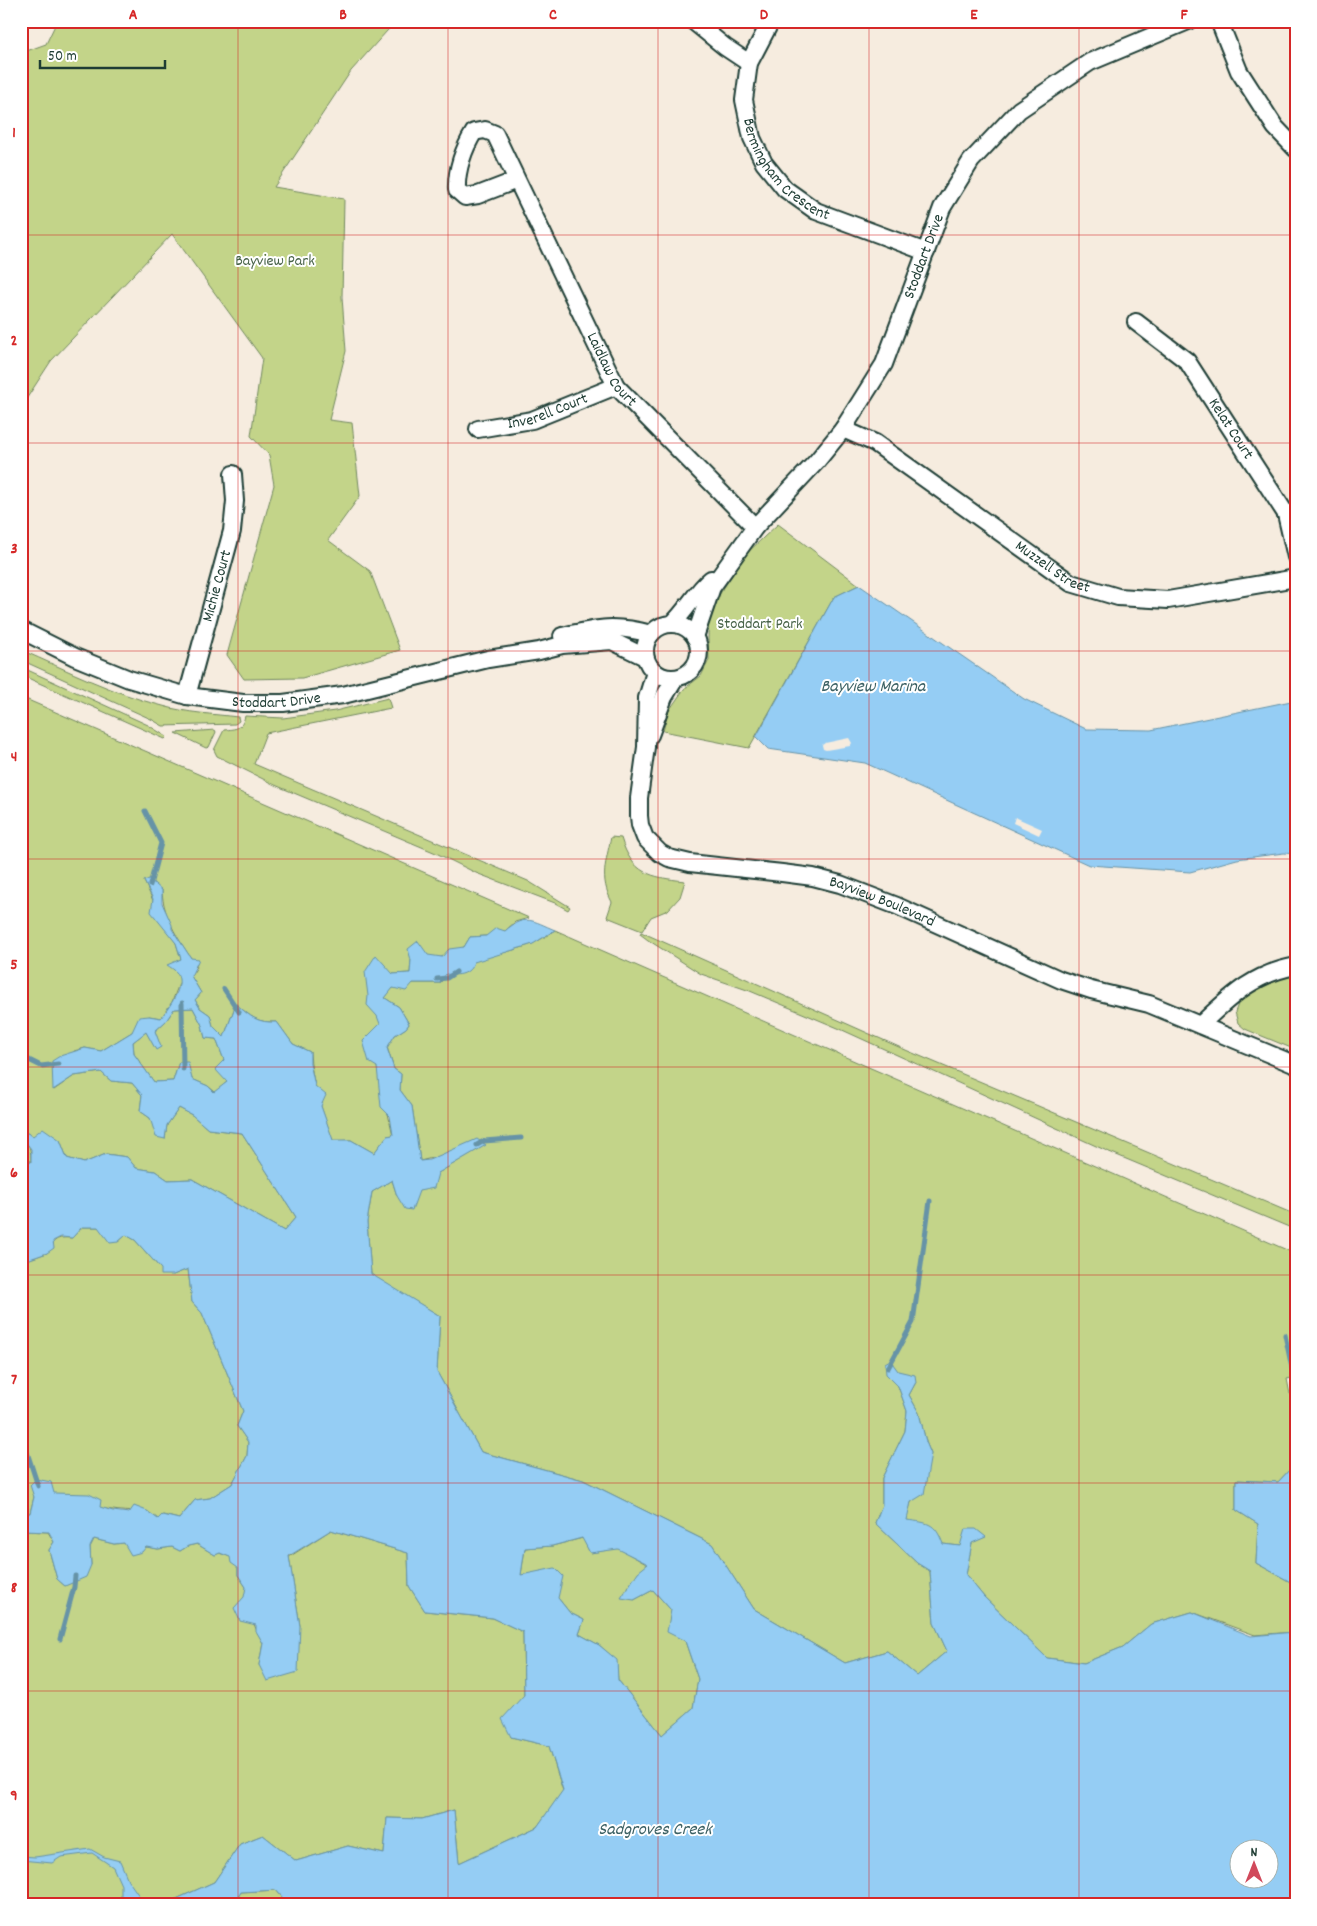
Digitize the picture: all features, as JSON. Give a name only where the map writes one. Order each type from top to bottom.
[{"type":"street","points":[[693,21],[725,47],[749,63]]},
{"type":"street","name":"Bermingham Crescent","points":[[771,21],[749,63],[744,100],[752,138],[764,163],[785,189],[816,211],[926,252]]},
{"type":"street","name":"Stoddart Drive","points":[[695,636],[712,587],[755,526],[817,460],[843,429],[884,364],[942,208],[971,162],[1018,110],[1090,62],[1188,21]]},
{"type":"street","points":[[1219,21],[1239,71],[1275,127],[1296,149]]},
{"type":"street","name":"Laidlaw Court","points":[[517,180],[616,386],[755,526]]},
{"type":"street","name":"Kelat Court","points":[[1136,322],[1187,361],[1286,514],[1296,557]]},
{"type":"street","name":"Inverell Court","points":[[478,429],[532,420],[616,386]]},
{"type":"street","name":"Muzzell Street","points":[[843,429],[875,443],[1071,583],[1118,597],[1168,600],[1296,578]]},
{"type":"street","name":"Michie Court","points":[[187,696],[232,531],[235,501],[232,474]]},
{"type":"street","name":"Stoddart Drive","points":[[672,624],[703,585],[728,564]]},
{"type":"street","points":[[672,624],[689,630],[695,636],[699,647],[699,658],[694,668],[685,675],[675,678],[664,678],[655,672],[645,657],[644,649],[651,634],[660,626],[672,624]]},
{"type":"street","name":"Stoddart Drive","points":[[539,651],[560,637],[607,627],[626,627],[651,634]]},
{"type":"street","name":"Stoddart Drive","points":[[21,630],[75,657],[129,679],[187,696],[243,703],[283,703],[343,695],[488,660],[539,651],[562,644],[612,641],[645,657]]},
{"type":"street","name":"Bayview Boulevard","points":[[655,672],[647,698],[646,746],[639,798],[640,825],[645,838],[652,846],[669,858],[690,863],[813,877],[840,884],[897,906],[1061,980],[1091,990],[1149,1004],[1296,1065]]},
{"type":"street","name":"Bayview Boulevard","points":[[646,746],[664,697],[675,678]]},
{"type":"street","points":[[1200,1025],[1238,990],[1254,980],[1267,973],[1296,966]]},
{"type":"green space","name":"Bayview Park","points":[[57,21],[396,21],[351,71],[274,187],[344,199],[342,297],[346,351],[329,420],[352,423],[360,496],[328,540],[370,571],[400,650],[302,678],[244,679],[227,655],[274,485],[269,455],[251,436],[262,358],[172,234],[51,361],[21,407],[21,53],[46,44]]},
{"type":"green space","name":"Stoddart Park","points":[[778,524],[859,585],[834,597],[749,748],[663,731],[668,712],[684,689],[701,676],[709,660],[709,610],[747,553]]},
{"type":"green space","points":[[21,650],[91,681],[145,701],[181,710],[238,717],[239,721],[235,724],[163,726],[21,660]]},
{"type":"green space","points":[[21,667],[148,725],[167,737],[165,739],[21,675]]},
{"type":"green space","points":[[21,697],[529,918],[515,922],[505,931],[486,936],[470,937],[464,947],[442,957],[411,960],[410,973],[393,974],[378,1016],[381,1025],[377,1067],[393,1135],[387,1136],[374,1153],[351,1140],[333,1141],[315,1086],[310,1052],[293,1044],[277,1022],[259,1020],[236,1004],[224,1037],[213,1026],[210,1015],[200,1008],[195,1000],[201,993],[191,976],[197,967],[169,921],[162,890],[144,881],[166,929],[176,943],[181,959],[175,962],[180,981],[172,1002],[161,1018],[149,1016],[132,1032],[101,1051],[85,1048],[74,1051],[54,1090],[74,1076],[101,1072],[111,1081],[132,1083],[142,1095],[140,1111],[150,1118],[165,1138],[167,1125],[179,1108],[192,1115],[208,1129],[242,1133],[296,1217],[284,1231],[192,1179],[168,1180],[155,1171],[136,1168],[127,1157],[106,1154],[84,1163],[67,1158],[60,1140],[33,1136],[21,1130]]},
{"type":"green space","points":[[388,698],[391,708],[266,733],[254,764],[528,881],[570,907],[568,910],[555,903],[476,873],[436,853],[275,785],[217,756],[214,750],[224,730],[238,728],[245,716],[283,718],[335,711]]},
{"type":"green space","points":[[215,730],[216,732],[209,747],[206,748],[175,733]]},
{"type":"green space","points":[[611,837],[621,838],[625,850],[631,859],[644,872],[662,878],[685,881],[680,897],[668,910],[651,917],[642,931],[607,917],[612,902],[606,885],[605,870]]},
{"type":"green space","points":[[555,930],[1296,1254],[1296,1377],[1287,1379],[1290,1394],[1296,1394],[1296,1463],[1278,1482],[1236,1480],[1236,1510],[1258,1524],[1256,1563],[1296,1585],[1294,1632],[1255,1635],[1192,1612],[1151,1624],[1123,1647],[1084,1663],[1047,1658],[984,1597],[966,1575],[972,1542],[985,1537],[960,1546],[942,1544],[906,1520],[911,1502],[931,1454],[919,1413],[909,1395],[916,1382],[902,1373],[886,1374],[898,1386],[907,1411],[905,1431],[882,1478],[882,1505],[875,1523],[917,1563],[930,1571],[934,1623],[947,1651],[917,1676],[887,1651],[845,1663],[754,1609],[712,1544],[583,1480],[481,1452],[437,1372],[440,1316],[371,1275],[367,1222],[372,1192],[392,1180],[397,1196],[419,1191],[438,1173],[485,1145],[420,1161],[412,1106],[400,1090],[401,1074],[394,1069],[387,1047],[395,1035],[409,1024],[399,1007],[385,998],[392,988],[413,983],[440,983],[458,968],[532,944]]},
{"type":"green space","points":[[641,932],[908,1051],[1296,1215],[1296,1230],[1107,1151],[838,1028],[750,991],[701,974],[648,940],[640,934]]},
{"type":"green space","points":[[1296,974],[1296,1050],[1245,1029],[1238,1023],[1235,1012],[1240,999],[1250,990],[1281,977]]},
{"type":"green space","points":[[193,1008],[202,1025],[205,1038],[216,1039],[224,1060],[227,1082],[215,1092],[208,1086],[192,1079],[179,1062],[173,1081],[154,1082],[134,1054],[133,1042],[146,1032],[156,1049],[160,1047],[155,1031],[166,1021],[174,1009]]},
{"type":"green space","points":[[21,1135],[29,1147],[31,1162],[21,1166]]},
{"type":"green space","points":[[82,1227],[98,1227],[118,1242],[126,1235],[135,1240],[161,1269],[173,1275],[188,1269],[192,1302],[202,1313],[243,1411],[237,1426],[248,1442],[247,1456],[232,1484],[210,1498],[195,1500],[179,1519],[163,1515],[158,1519],[147,1511],[117,1511],[88,1505],[31,1485],[34,1497],[30,1513],[21,1515],[21,1262],[47,1253],[56,1240],[72,1238]]},
{"type":"green space","points":[[21,1524],[23,1531],[48,1532],[54,1542],[49,1550],[57,1579],[65,1586],[91,1565],[90,1547],[94,1539],[114,1544],[124,1543],[158,1549],[172,1547],[180,1551],[188,1546],[197,1544],[215,1555],[219,1553],[231,1557],[238,1568],[238,1575],[246,1587],[248,1608],[263,1643],[259,1665],[263,1670],[300,1626],[289,1557],[331,1530],[408,1553],[409,1586],[425,1611],[493,1618],[523,1632],[524,1695],[511,1737],[549,1746],[563,1791],[537,1827],[459,1863],[454,1810],[422,1819],[387,1818],[384,1854],[348,1846],[296,1861],[263,1835],[240,1844],[214,1882],[163,1905],[142,1905],[143,1903],[121,1899],[114,1905],[21,1905]]},
{"type":"green space","points":[[583,1538],[590,1553],[618,1548],[648,1565],[634,1600],[653,1590],[671,1610],[685,1641],[698,1679],[693,1708],[662,1735],[618,1680],[616,1660],[599,1645],[579,1634],[584,1620],[570,1613],[558,1598],[521,1575],[525,1548],[552,1546]]},
{"type":"green space","points":[[276,1890],[289,1905],[233,1905],[241,1892]]},
{"type":"water","name":"Bayview Marina","points":[[859,585],[1024,699],[1086,729],[1151,730],[1296,700],[1296,854],[1284,853],[1237,859],[1190,872],[1089,865],[865,763],[768,749],[756,737],[834,597]]},
{"type":"water","name":"Sadgroves Creek","points":[[149,879],[162,890],[162,903],[172,929],[191,958],[199,959],[191,976],[201,993],[195,1000],[200,1008],[210,1015],[213,1026],[224,1037],[236,1004],[259,1020],[277,1022],[293,1044],[310,1052],[310,1063],[315,1086],[326,1095],[321,1106],[333,1140],[351,1140],[374,1153],[387,1136],[393,1135],[390,1116],[381,1107],[377,1067],[369,1062],[363,1041],[380,1024],[377,1016],[367,1005],[368,996],[365,972],[376,955],[393,974],[410,973],[411,960],[408,949],[418,941],[428,955],[442,957],[449,949],[464,947],[470,937],[486,936],[496,928],[505,931],[512,925],[524,920],[529,920],[555,930],[533,944],[474,962],[469,970],[463,974],[446,974],[440,983],[413,983],[406,991],[393,988],[385,998],[399,1007],[409,1024],[395,1035],[387,1048],[394,1069],[401,1074],[400,1090],[412,1106],[420,1161],[429,1160],[477,1139],[486,1145],[438,1173],[434,1188],[419,1191],[412,1210],[405,1209],[397,1196],[392,1180],[372,1192],[367,1222],[371,1274],[440,1316],[437,1372],[481,1452],[583,1480],[712,1544],[754,1609],[845,1663],[887,1651],[917,1676],[947,1651],[934,1623],[930,1571],[917,1563],[875,1523],[882,1505],[882,1478],[905,1431],[907,1411],[898,1386],[886,1374],[885,1363],[890,1360],[898,1371],[915,1375],[916,1382],[909,1395],[919,1413],[931,1454],[924,1494],[911,1502],[907,1520],[930,1525],[937,1531],[943,1544],[960,1546],[965,1529],[976,1529],[986,1537],[972,1543],[966,1575],[984,1597],[1047,1658],[1084,1663],[1123,1647],[1151,1624],[1192,1612],[1251,1636],[1294,1632],[1296,1623],[1296,1905],[289,1905],[276,1890],[241,1892],[233,1905],[163,1905],[214,1882],[240,1844],[263,1835],[296,1861],[348,1846],[384,1854],[387,1818],[422,1819],[454,1810],[459,1863],[537,1827],[563,1790],[549,1746],[511,1737],[502,1719],[524,1695],[523,1632],[493,1618],[425,1611],[409,1586],[408,1553],[331,1530],[289,1556],[300,1626],[298,1672],[267,1681],[259,1665],[263,1643],[256,1631],[256,1625],[240,1621],[234,1608],[244,1597],[246,1587],[238,1575],[238,1568],[231,1563],[230,1557],[220,1553],[215,1555],[197,1544],[188,1546],[180,1551],[172,1547],[158,1549],[146,1547],[142,1552],[131,1555],[124,1543],[114,1544],[94,1539],[90,1547],[91,1565],[86,1577],[65,1586],[57,1579],[49,1550],[54,1542],[49,1532],[23,1531],[21,1515],[30,1513],[34,1497],[30,1485],[36,1479],[51,1482],[54,1493],[89,1494],[101,1500],[100,1507],[113,1511],[129,1513],[134,1506],[147,1511],[158,1519],[162,1515],[179,1519],[195,1500],[210,1498],[232,1484],[247,1456],[248,1442],[237,1426],[243,1411],[202,1313],[192,1302],[188,1269],[173,1275],[161,1275],[161,1269],[135,1240],[126,1235],[118,1242],[110,1243],[98,1227],[82,1227],[72,1238],[61,1237],[53,1241],[54,1248],[47,1253],[21,1262],[21,1166],[31,1162],[31,1149],[21,1136],[21,1130],[33,1136],[43,1128],[60,1140],[67,1158],[84,1163],[106,1154],[127,1157],[136,1168],[155,1171],[168,1180],[192,1179],[284,1231],[296,1217],[242,1133],[208,1129],[192,1115],[179,1108],[167,1125],[165,1139],[156,1137],[150,1118],[140,1111],[142,1095],[132,1083],[111,1081],[101,1072],[74,1076],[53,1090],[52,1061],[60,1056],[85,1048],[101,1051],[132,1032],[139,1017],[161,1018],[175,997],[179,979],[176,972],[167,965],[181,959],[176,943],[151,912],[153,899],[144,881]],"holes":[[[193,1008],[202,1025],[205,1038],[216,1039],[224,1060],[215,1069],[227,1082],[214,1092],[208,1086],[192,1079],[188,1062],[179,1062],[173,1081],[154,1082],[134,1054],[133,1042],[146,1032],[156,1050],[161,1047],[155,1031],[166,1021],[174,1009]],[[582,1538],[590,1553],[618,1549],[648,1564],[638,1572],[621,1598],[634,1600],[653,1590],[671,1610],[667,1632],[685,1641],[698,1679],[693,1708],[662,1735],[618,1680],[617,1660],[599,1645],[579,1634],[584,1620],[570,1613],[558,1598],[563,1576],[555,1568],[521,1575],[525,1548],[552,1546]]]},
{"type":"water","points":[[1296,1463],[1296,1585],[1256,1563],[1258,1524],[1236,1510],[1236,1480],[1278,1482]]},
{"type":"water","points":[[90,1849],[104,1857],[120,1861],[128,1880],[144,1903],[142,1905],[114,1905],[121,1899],[121,1885],[113,1867],[92,1853],[61,1857],[52,1863],[21,1860],[21,1856],[35,1857]]},
{"type":"pier","points":[[849,738],[852,743],[850,746],[823,749],[822,745],[825,743]]},
{"type":"pier","points":[[1015,817],[1042,829],[1039,835],[1013,823]]},
{"type":"waterway","points":[[145,811],[161,843],[150,885]]},
{"type":"waterway","points":[[437,979],[447,978],[456,972]]},
{"type":"waterway","points":[[224,989],[239,1012]]},
{"type":"waterway","points":[[182,1003],[183,1069]]},
{"type":"waterway","points":[[21,1056],[41,1066],[58,1064]]},
{"type":"waterway","points":[[477,1145],[484,1141],[521,1138]]},
{"type":"waterway","points":[[888,1368],[913,1322],[930,1201]]},
{"type":"waterway","points":[[1285,1335],[1296,1387]]},
{"type":"waterway","points":[[24,1443],[38,1486]]},
{"type":"waterway","points":[[60,1639],[74,1587],[75,1576]]}]
